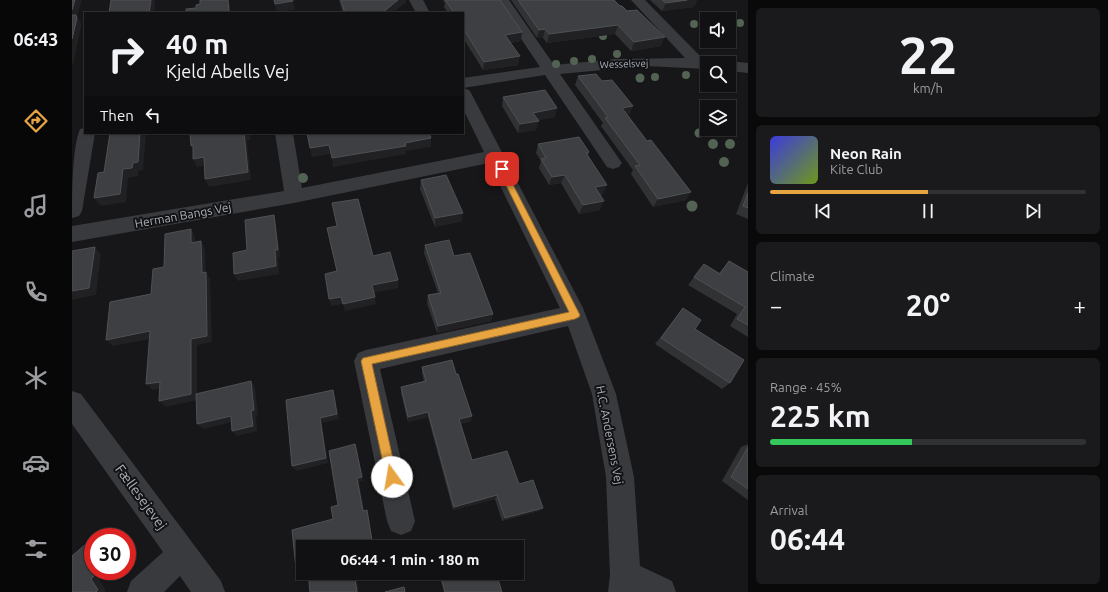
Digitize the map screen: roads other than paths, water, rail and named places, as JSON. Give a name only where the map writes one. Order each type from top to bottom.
[{"type":"street","points":[[416,0],[422,12]]},
{"type":"street","points":[[502,0],[613,163]]},
{"type":"street","name":"Wesselsvej","points":[[638,0],[700,60]]},
{"type":"street","name":"Wesselsvej","points":[[464,83],[618,62],[700,63]]},
{"type":"street","points":[[736,67],[748,68]]},
{"type":"street","name":"H.C. Andersens Vej","points":[[464,95],[575,315],[604,394],[620,477],[624,584]]},
{"type":"street","points":[[72,211],[86,134]]},
{"type":"street","points":[[284,134],[294,196]]},
{"type":"street","name":"Herman Bangs Vej","points":[[72,234],[294,196],[495,156]]},
{"type":"street","points":[[401,520],[366,361],[575,315]]},
{"type":"street","name":"Fællesejevej","points":[[72,403],[210,592]]},
{"type":"street","points":[[142,592],[182,554]]},
{"type":"street","points":[[624,584],[661,592]]}]
